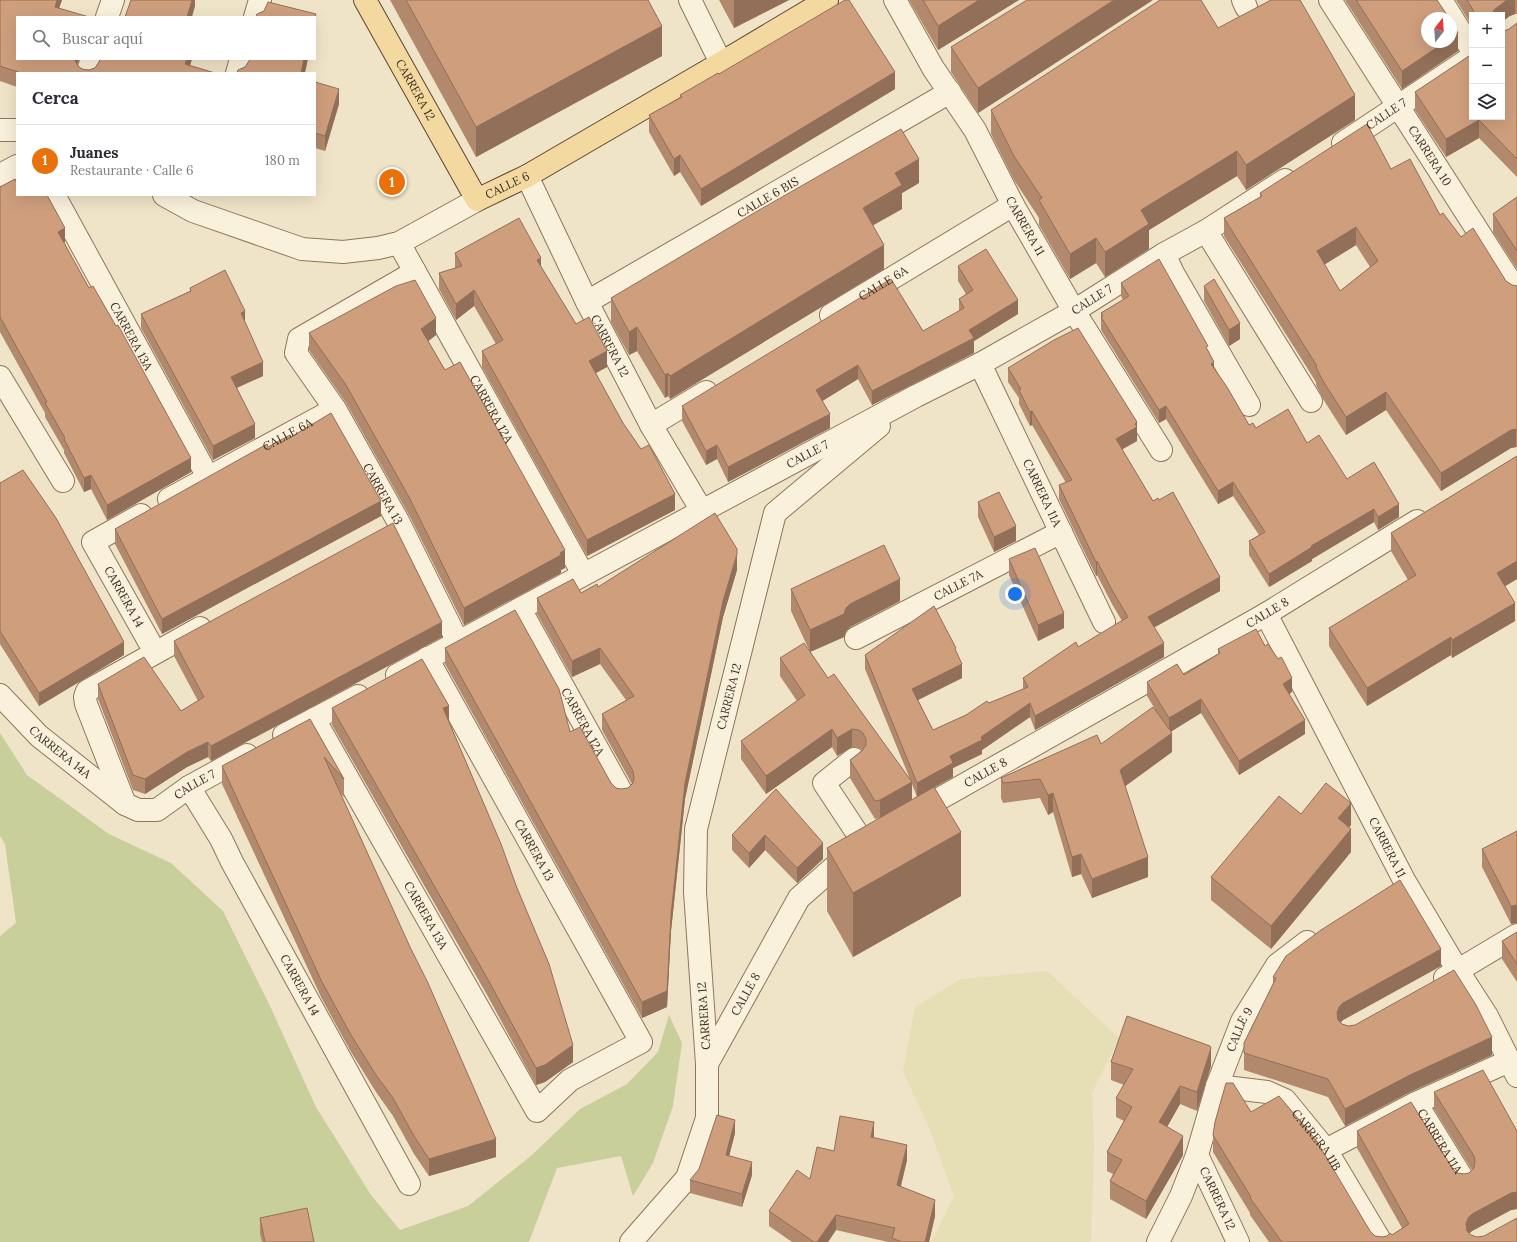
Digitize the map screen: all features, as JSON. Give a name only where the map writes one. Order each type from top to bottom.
[{"type":"main road","name":"CARRERA 12","points":[[365,0],[477,200]]},
{"type":"main road","name":"CALLE 6","points":[[477,200],[527,176],[827,0]]},
{"type":"street","points":[[107,16],[113,0]]},
{"type":"street","points":[[255,16],[260,0]]},
{"type":"street","points":[[690,0],[721,63]]},
{"type":"street","name":"CARRERA 11","points":[[895,0],[933,68],[975,130],[1013,205],[1074,311],[1161,450]]},
{"type":"street","name":"CARRERA 10","points":[[1330,0],[1517,292]]},
{"type":"street","points":[[1441,0],[1471,48]]},
{"type":"street","points":[[933,68],[953,56]]},
{"type":"street","name":"CALLE 7","points":[[1326,154],[1469,59]]},
{"type":"street","points":[[87,72],[92,60]]},
{"type":"street","points":[[237,72],[241,60]]},
{"type":"street","name":"CALLE 6 BIS","points":[[587,302],[950,92]]},
{"type":"street","points":[[975,130],[994,117]]},
{"type":"street","points":[[0,130],[16,130]]},
{"type":"street","points":[[0,176],[16,167]]},
{"type":"street","name":"CALLE 7","points":[[125,804],[138,810],[157,810],[189,786],[916,396],[980,364],[1074,311],[1164,254],[1206,231],[1299,171]]},
{"type":"street","name":"CARRERA 12","points":[[527,176],[587,302],[651,425],[702,511]]},
{"type":"street","name":"CARRERA 13A","points":[[55,196],[208,477]]},
{"type":"street","name":"CALLE 6","points":[[168,196],[196,203],[302,249],[343,252],[378,248],[399,243],[477,200]]},
{"type":"street","name":"CALLE 6A","points":[[812,327],[1013,205]]},
{"type":"street","points":[[1206,231],[1311,401]]},
{"type":"street","name":"CARRERA 12A","points":[[399,243],[583,574]]},
{"type":"street","points":[[1164,254],[1249,405]]},
{"type":"street","name":"CARRERA 13","points":[[415,272],[299,339],[296,353],[335,409],[391,525],[458,642]]},
{"type":"street","name":"CARRERA 11A","points":[[980,364],[1104,622]]},
{"type":"street","points":[[0,377],[63,481]]},
{"type":"street","points":[[651,425],[725,380]]},
{"type":"street","name":"CARRERA 12","points":[[707,1064],[695,892],[696,829],[775,513],[916,396]]},
{"type":"street","name":"CALLE 6A","points":[[93,542],[208,477],[335,409]]},
{"type":"street","name":"CALLE 8","points":[[898,822],[1266,614],[1436,509]]},
{"type":"street","name":"CALLE 7A","points":[[856,638],[1061,532]]},
{"type":"street","name":"CARRERA 14","points":[[93,542],[155,652]]},
{"type":"street","name":"CARRERA 12A","points":[[520,609],[622,793]]},
{"type":"street","name":"CARRERA 11","points":[[1266,614],[1404,880],[1458,971],[1487,1016],[1513,1069]]},
{"type":"street","points":[[125,804],[86,704],[85,697],[87,691],[217,618]]},
{"type":"street","name":"CARRERA 13","points":[[427,658],[641,1042],[570,1080],[537,1111]]},
{"type":"street","name":"CARRERA 14A","points":[[0,695],[39,736],[125,804]]},
{"type":"street","name":"CARRERA 13A","points":[[314,719],[537,1111]]},
{"type":"street","name":"CALLE 8","points":[[631,1242],[688,1178],[707,1118],[707,1064],[799,898],[870,838],[824,783],[854,759]]},
{"type":"street","name":"CARRERA 14","points":[[189,786],[221,839],[236,870],[409,1184]]},
{"type":"street","points":[[1385,892],[1404,880]]},
{"type":"street","name":"CALLE 9","points":[[1158,1242],[1181,1196],[1197,1155],[1217,1086],[1242,1021],[1278,965],[1320,933]]},
{"type":"street","points":[[1431,986],[1517,935]]},
{"type":"street","points":[[1326,1150],[1416,1103],[1513,1069]]},
{"type":"street","name":"CARRERA 11B","points":[[1217,1086],[1267,1092],[1285,1100],[1326,1150],[1381,1242]]},
{"type":"street","name":"CARRERA 11A","points":[[1416,1103],[1463,1179]]},
{"type":"street","name":"CARRERA 12","points":[[1197,1155],[1238,1242]]},
{"type":"shaded area","points":[[1047,971],[1119,1038],[1092,1093],[1094,1145],[1091,1242],[931,1242],[954,1197],[930,1130],[903,1071],[915,1007],[961,979]]},
{"type":"green space","points":[[0,733],[27,775],[109,834],[171,863],[223,911],[270,1006],[316,1107],[371,1195],[400,1230],[468,1206],[532,1155],[580,1109],[627,1084],[658,1052],[669,1015],[682,1043],[673,1106],[653,1163],[633,1196],[621,1156],[557,1168],[529,1242],[0,1242],[0,936],[16,923],[5,844],[0,836]]},
{"type":"building","points":[[0,0],[57,0],[55,7],[86,16],[16,16],[16,60],[75,60],[78,66],[82,69],[89,70],[95,68],[100,60],[187,60],[185,64],[212,72],[18,72],[0,66]]},
{"type":"building","points":[[131,0],[192,0],[187,16],[125,16]]},
{"type":"building","points":[[406,0],[648,0],[662,26],[476,127]]},
{"type":"building","points":[[845,0],[849,0],[895,72],[701,189],[680,155],[674,159],[649,115],[682,97],[680,95],[718,73],[719,74]]},
{"type":"building","points":[[923,0],[979,0],[938,26]]},
{"type":"building","points":[[1027,0],[1114,0],[978,88],[951,47]]},
{"type":"building","points":[[1160,0],[1201,0],[1218,28],[1271,0],[1300,0],[1355,95],[1246,165],[1237,151],[1141,210],[1149,224],[1105,252],[1096,238],[1070,254],[1039,200],[1042,198],[1014,156],[991,110]]},
{"type":"building","points":[[1356,0],[1437,0],[1445,12],[1421,12],[1421,48],[1436,48],[1402,71]]},
{"type":"building","points":[[1467,0],[1507,0],[1492,12],[1474,12]]},
{"type":"building","points":[[268,2],[316,14],[316,16],[256,16],[257,14],[264,11]]},
{"type":"building","points":[[1517,23],[1517,159],[1479,120],[1505,120],[1505,31]]},
{"type":"building","points":[[1469,56],[1469,120],[1479,120],[1446,139],[1415,92]]},
{"type":"building","points":[[249,60],[304,60],[301,72],[237,72],[238,70],[245,67]]},
{"type":"building","points":[[316,82],[339,89],[325,136],[316,133]]},
{"type":"building","points":[[1367,124],[1391,169],[1410,159],[1440,215],[1443,213],[1461,237],[1473,228],[1506,281],[1517,286],[1517,429],[1511,430],[1441,473],[1386,392],[1346,417],[1323,381],[1316,367],[1317,366],[1224,218],[1262,196],[1260,193]],"holes":[[[1356,227],[1378,261],[1340,291],[1317,251]]]},
{"type":"building","points":[[901,129],[919,159],[895,173],[902,185],[863,208],[884,245],[670,376],[668,373],[665,375],[637,327],[629,332],[611,298],[754,213]]},
{"type":"building","points":[[15,179],[16,196],[48,196],[65,228],[58,232],[89,288],[93,286],[116,326],[118,325],[191,458],[107,505],[91,475],[84,478],[64,439],[65,438],[45,403],[47,402],[0,317],[0,187]]},
{"type":"building","points":[[1517,197],[1517,251],[1493,214]]},
{"type":"building","points":[[519,218],[541,258],[537,260],[576,324],[589,317],[607,351],[589,361],[623,423],[641,449],[649,445],[675,494],[587,540],[482,351],[503,340],[474,290],[456,304],[439,273],[462,266],[455,253]]},
{"type":"building","points":[[986,249],[1018,300],[969,330],[974,338],[872,391],[858,365],[816,390],[830,414],[728,467],[717,445],[706,451],[682,406],[891,279],[923,331],[964,308],[959,299],[973,290],[958,266]]},
{"type":"building","points":[[1159,259],[1208,346],[1206,347],[1214,362],[1211,364],[1227,387],[1249,425],[1253,423],[1256,428],[1288,409],[1307,443],[1319,435],[1347,479],[1374,462],[1399,504],[1378,517],[1374,509],[1311,546],[1312,547],[1269,574],[1249,541],[1265,532],[1233,482],[1218,491],[1166,406],[1159,410],[1101,317],[1103,316],[1101,313],[1129,296],[1121,283]]},
{"type":"building","points":[[225,270],[245,311],[241,313],[263,362],[231,377],[255,424],[213,446],[141,314],[191,291],[190,288]]},
{"type":"building","points":[[1214,279],[1240,323],[1229,330],[1204,286]]},
{"type":"building","points":[[415,280],[436,318],[421,329],[445,370],[460,362],[565,550],[560,553],[561,555],[464,608],[409,497],[346,385],[309,333],[396,286]]},
{"type":"building","points":[[1078,328],[1137,422],[1135,424],[1137,427],[1116,439],[1153,501],[1158,498],[1159,500],[1173,492],[1220,577],[1148,617],[1164,643],[1035,716],[1030,703],[981,737],[982,740],[950,756],[953,763],[917,783],[865,655],[934,606],[956,648],[955,649],[962,664],[912,689],[933,730],[966,715],[987,701],[989,703],[1028,687],[1023,678],[1076,642],[1078,647],[1128,617],[1097,561],[1096,562],[1059,485],[1072,480],[1032,411],[1030,412],[1019,390],[1021,389],[1008,368],[1054,340]]},
{"type":"building","points":[[331,413],[381,501],[162,619],[115,529],[267,444],[268,447],[290,435],[291,437]]},
{"type":"building","points":[[1517,456],[1517,561],[1497,573],[1515,603],[1452,640],[1451,637],[1367,688],[1329,628],[1416,575],[1391,533]]},
{"type":"building","points":[[23,470],[56,518],[124,642],[39,693],[0,631],[0,483]]},
{"type":"building","points":[[999,492],[1016,526],[994,537],[978,502]]},
{"type":"building","points":[[715,513],[737,549],[737,554],[723,601],[685,783],[671,915],[667,991],[642,1002],[445,648],[515,610],[559,689],[570,732],[580,727],[611,783],[616,788],[628,788],[633,783],[633,771],[602,714],[634,696],[600,648],[572,661],[537,598],[573,579],[581,593],[597,584],[598,587]]},
{"type":"building","points":[[393,523],[442,622],[211,746],[208,742],[187,752],[145,779],[133,775],[98,684],[144,657],[181,711],[204,697],[174,641]]},
{"type":"building","points":[[884,545],[900,579],[850,604],[846,608],[844,614],[810,630],[791,589]]},
{"type":"building","points":[[1035,548],[1064,613],[1038,625],[1009,559]]},
{"type":"building","points":[[1256,629],[1265,646],[1268,644],[1278,659],[1281,657],[1282,658],[1292,678],[1283,684],[1305,720],[1239,761],[1201,699],[1169,718],[1147,682],[1177,664],[1184,675],[1220,653],[1218,649]]},
{"type":"building","points":[[804,643],[828,678],[834,674],[912,782],[880,800],[875,801],[850,760],[862,751],[866,745],[866,739],[863,733],[859,730],[852,729],[837,738],[832,729],[766,776],[741,741],[805,695],[780,658]]},
{"type":"building","points":[[422,659],[449,706],[443,708],[501,844],[517,888],[549,964],[573,1045],[545,1065],[536,1068],[486,976],[332,708]]},
{"type":"building","points":[[1153,707],[1172,733],[1120,770],[1148,857],[1092,879],[1081,854],[1072,857],[1053,793],[1048,795],[1040,779],[1003,783],[1001,778],[1097,735],[1101,744]]},
{"type":"building","points":[[310,719],[344,779],[324,757],[410,947],[428,983],[496,1139],[429,1159],[414,1136],[393,1098],[376,1075],[351,1035],[322,982],[222,766]]},
{"type":"building","points":[[1326,783],[1351,803],[1338,818],[1351,829],[1271,926],[1211,877],[1279,796],[1301,814]]},
{"type":"building","points":[[934,787],[961,832],[853,893],[827,848]]},
{"type":"building","points":[[776,789],[823,843],[797,868],[765,835],[749,853],[732,835]]},
{"type":"building","points":[[1517,831],[1517,905],[1511,906],[1482,849]]},
{"type":"building","points":[[1400,880],[1441,949],[1343,1003],[1339,1007],[1337,1013],[1338,1020],[1342,1024],[1348,1026],[1355,1025],[1454,970],[1476,1005],[1492,1037],[1410,1075],[1345,1109],[1328,1079],[1244,1053],[1244,1043],[1276,978],[1273,977],[1286,956],[1321,930]]},
{"type":"building","points":[[1517,932],[1517,964],[1502,941]]},
{"type":"building","points":[[1127,1016],[1210,1046],[1211,1048],[1197,1092],[1180,1086],[1159,1122],[1183,1136],[1146,1201],[1110,1181],[1122,1160],[1107,1152],[1132,1107],[1116,1098],[1133,1069],[1111,1062]]},
{"type":"building","points":[[1483,1070],[1517,1131],[1517,1192],[1511,1193],[1472,1214],[1468,1218],[1466,1224],[1467,1231],[1471,1235],[1477,1237],[1484,1236],[1517,1218],[1517,1242],[1282,1242],[1250,1198],[1251,1197],[1213,1135],[1215,1122],[1226,1083],[1233,1083],[1251,1112],[1279,1096],[1316,1140],[1370,1231],[1375,1236],[1387,1236],[1390,1233],[1392,1235],[1409,1224],[1357,1131],[1411,1102],[1453,1169],[1457,1173],[1469,1173],[1474,1168],[1474,1156],[1434,1092]]},
{"type":"building","points":[[717,1115],[735,1120],[726,1155],[752,1162],[742,1194],[690,1180],[699,1169]]},
{"type":"building","points":[[840,1116],[874,1122],[871,1137],[907,1145],[897,1185],[935,1200],[925,1242],[902,1242],[892,1238],[895,1228],[836,1215],[817,1242],[814,1242],[769,1211],[797,1170],[810,1179],[817,1147],[834,1151]]},
{"type":"building","points":[[307,1208],[314,1242],[265,1242],[260,1218]]},
{"type":"place","name":"Juanes","points":[[392,182]]}]
